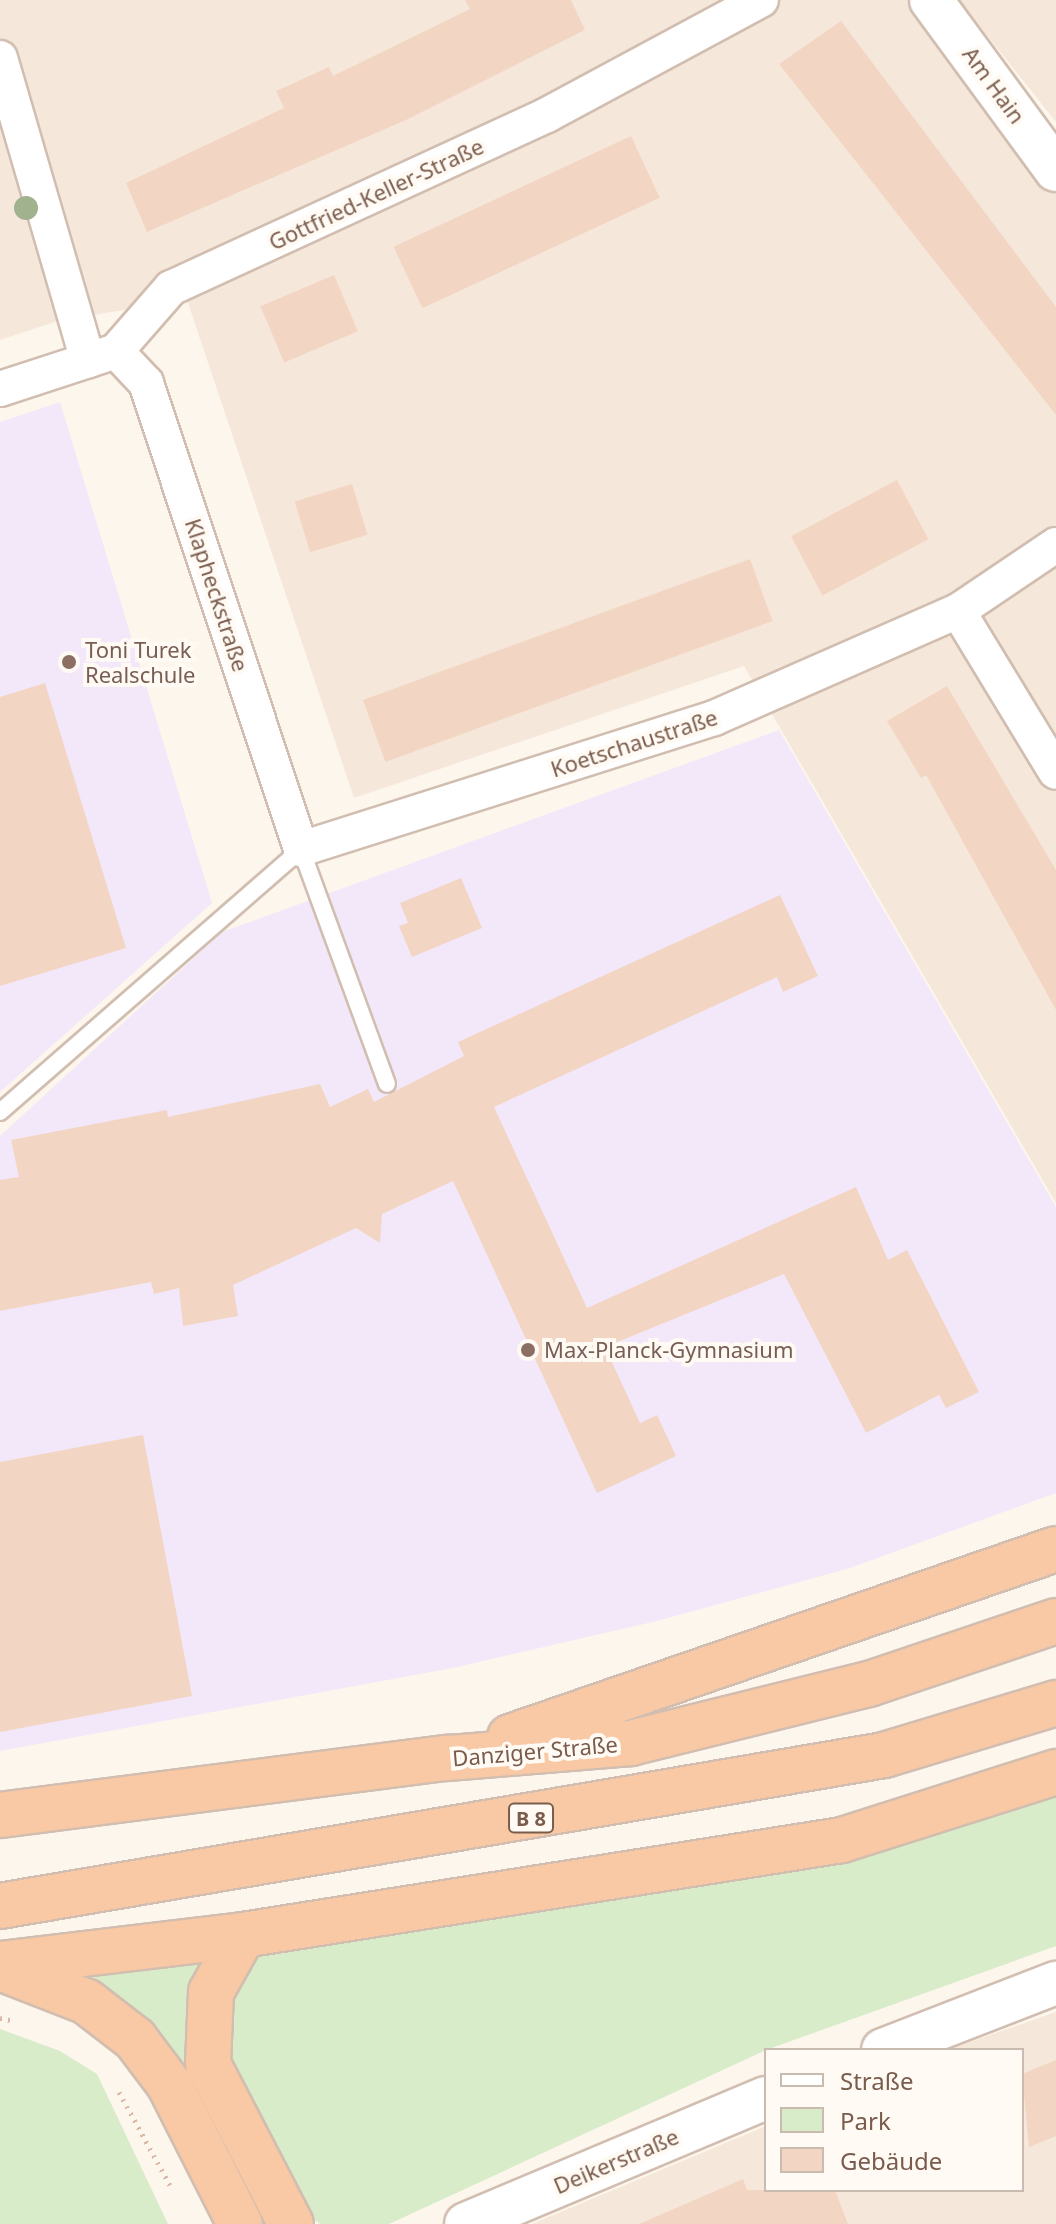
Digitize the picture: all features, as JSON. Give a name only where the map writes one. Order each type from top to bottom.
[{"type":"highway","points":[[448,1758],[1056,1549]]},
{"type":"highway","name":"Danziger Straße","points":[[0,1815],[448,1758],[630,1743],[869,1684],[1056,1621]]},
{"type":"highway","name":"B 8","points":[[0,1906],[884,1755],[1056,1703]]},
{"type":"highway","points":[[0,1966],[243,1935],[842,1840],[1056,1772]]},
{"type":"highway","points":[[243,1935],[211,1992],[208,2064],[291,2224]]},
{"type":"highway","points":[[0,1966],[87,2002],[135,2039],[169,2084],[240,2224]]},
{"type":"street","name":"Gottfried-Keller-Straße","points":[[102,355],[171,288],[547,115],[761,0]]},
{"type":"street","name":"Am Hain","points":[[931,0],[1056,170]]},
{"type":"street","name":"Klapheckstraße","points":[[0,58],[9,120],[102,355],[146,383],[301,849]]},
{"type":"street","points":[[0,389],[102,355]]},
{"type":"street","name":"Koetschaustraße","points":[[301,849],[714,718],[958,611],[1056,545]]},
{"type":"street","points":[[958,611],[1056,772]]},
{"type":"street","points":[[888,2048],[1056,1983]]},
{"type":"street","name":"Deikerstraße","points":[[466,2224],[764,2099]]},
{"type":"lane","points":[[0,1112],[301,849],[387,1084]]},
{"type":"path","points":[[115,2084],[173,2192]]},
{"type":"shaded area","points":[[0,0],[910,0],[1056,188],[1056,1203],[744,666],[354,798],[187,300],[61,320],[0,340]]},
{"type":"shaded area","points":[[959,0],[1056,0],[1056,122]]},
{"type":"shaded area","name":"Toni Turek Realschule","points":[[60,402],[212,903],[0,1092],[0,422]]},
{"type":"shaded area","name":"Max-Planck-Gymnasium","points":[[779,730],[1056,1207],[1056,1493],[850,1568],[657,1621],[453,1668],[0,1751],[0,1136],[222,932]]},
{"type":"shaded area","points":[[1056,2012],[1056,2224],[532,2224],[764,2127],[764,2192],[1024,2192],[1024,2048],[953,2048]]},
{"type":"green space","points":[[1056,1796],[1056,1946],[772,2048],[764,2048],[764,2051],[389,2224],[320,2224],[306,2214],[225,2052],[227,2005],[251,1953],[780,1872]]},
{"type":"green space","points":[[203,1959],[274,2224],[256,2215],[84,1979]]},
{"type":"green space","points":[[0,2029],[60,2051],[97,2074],[168,2224],[0,2224]]},
{"type":"building","points":[[465,0],[571,0],[585,30],[406,120],[147,232],[126,183],[284,108],[276,91],[329,67],[333,76],[470,9]]},
{"type":"building","points":[[841,21],[1056,307],[1056,415],[779,64]]},
{"type":"building","points":[[631,136],[660,198],[422,308],[394,247]]},
{"type":"building","points":[[334,275],[358,331],[284,362],[260,306]]},
{"type":"building","points":[[897,480],[928,539],[823,595],[791,536]]},
{"type":"building","points":[[352,484],[367,535],[310,552],[295,502]]},
{"type":"building","points":[[750,559],[773,621],[385,762],[363,700]]},
{"type":"building","points":[[45,683],[126,948],[0,986],[0,697]]},
{"type":"building","points":[[947,686],[1056,870],[1056,1010],[926,775],[921,778],[887,721]]},
{"type":"building","points":[[461,878],[482,928],[412,957],[399,926],[408,923],[400,903]]},
{"type":"building","points":[[780,895],[818,976],[783,992],[777,977],[494,1107],[587,1308],[856,1187],[888,1260],[907,1250],[979,1392],[946,1408],[939,1395],[866,1433],[784,1274],[605,1347],[640,1423],[657,1415],[676,1456],[597,1493],[453,1181],[382,1214],[380,1243],[356,1228],[233,1285],[238,1316],[183,1326],[179,1288],[154,1294],[151,1282],[0,1311],[0,1180],[19,1177],[11,1140],[167,1110],[168,1117],[320,1084],[330,1107],[368,1089],[374,1102],[464,1056],[458,1042]]},
{"type":"building","points":[[143,1435],[192,1696],[0,1732],[0,1462]]},
{"type":"building","points":[[1056,2060],[1056,2136],[1029,2147],[1024,2095],[1024,2073]]},
{"type":"building","points":[[743,2179],[747,2190],[836,2192],[848,2224],[639,2224]]},
{"type":"place","name":"Toni Turek Realschule","points":[[69,662]]},
{"type":"place","name":"Max-Planck-Gymnasium","points":[[528,1350]]}]
